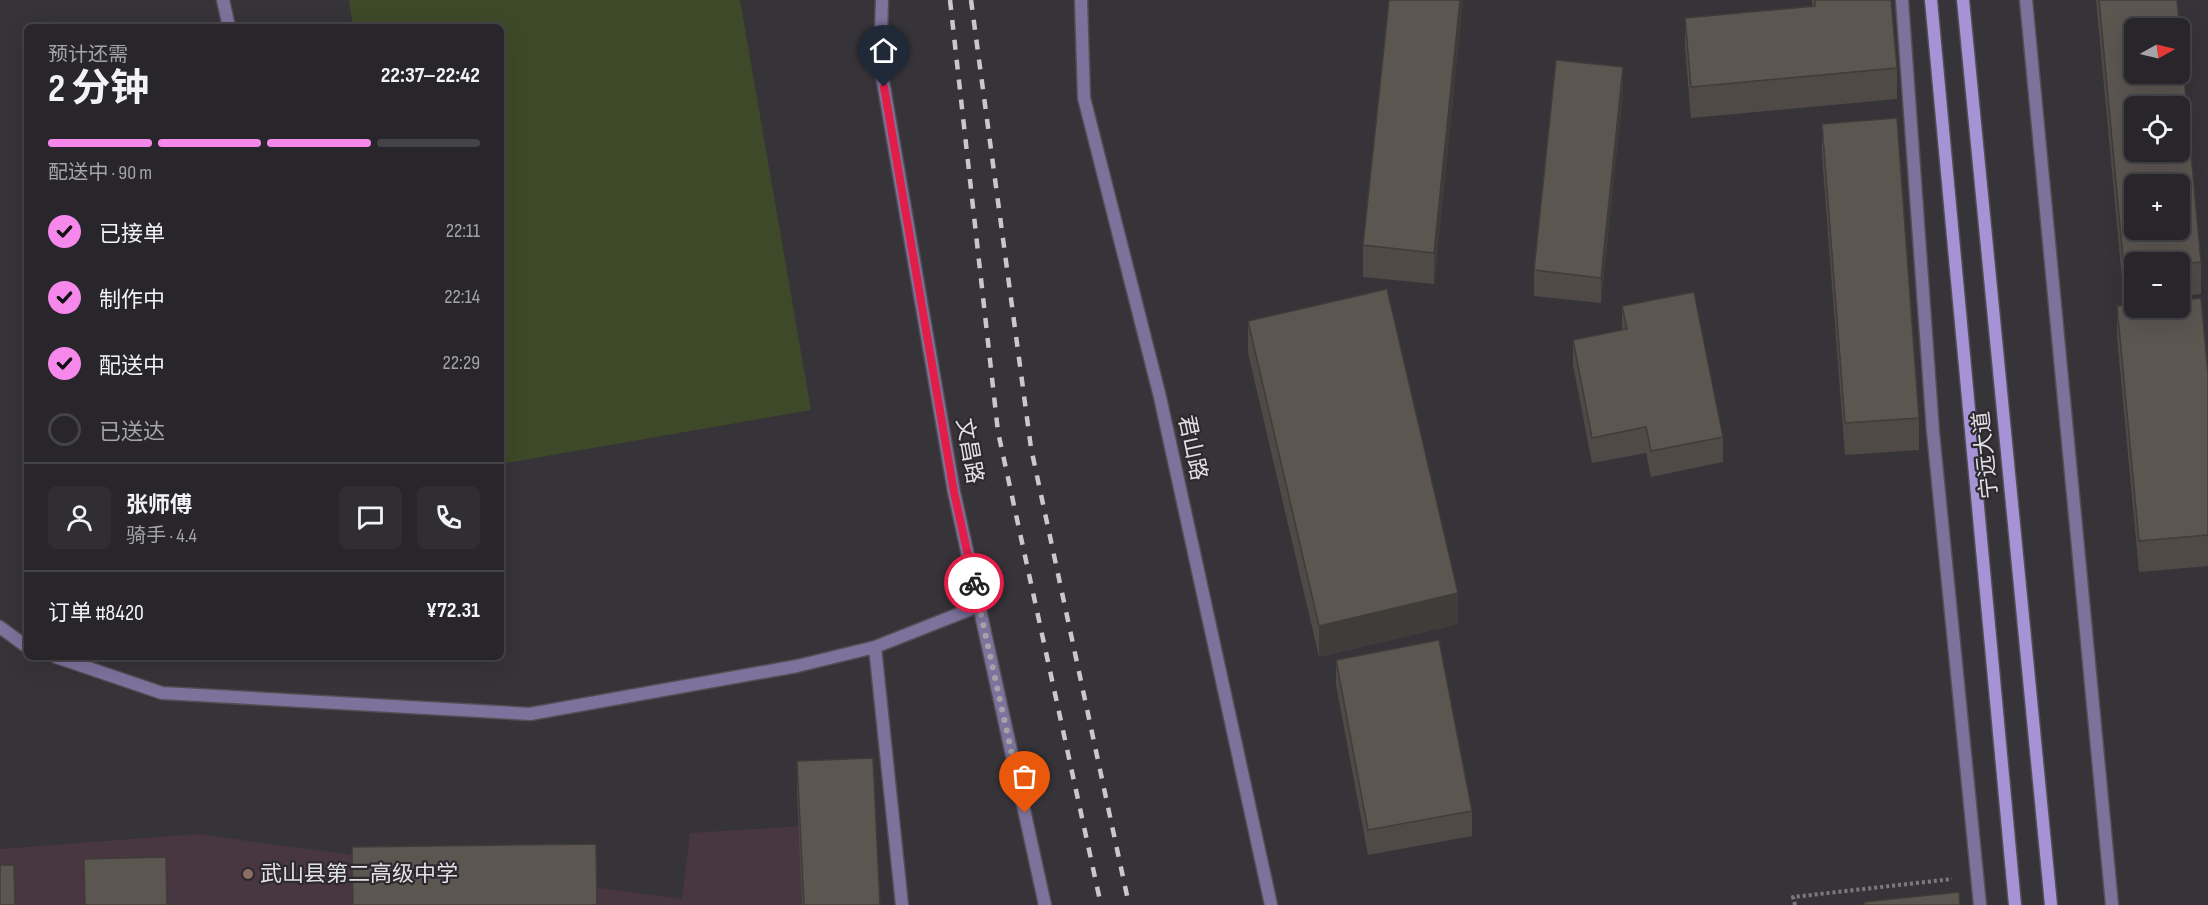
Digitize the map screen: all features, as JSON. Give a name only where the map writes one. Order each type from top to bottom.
[{"type":"main road","name":"宁远大道","points":[[1931,0],[2015,905]]},
{"type":"main road","name":"宁远大道","points":[[1963,0],[2051,905]]},
{"type":"street","points":[[224,0],[228,24]]},
{"type":"street","name":"文昌路","points":[[882,0],[880,64],[954,492],[1045,905]]},
{"type":"street","name":"君山路","points":[[1081,0],[1084,98],[1160,398],[1271,905]]},
{"type":"street","points":[[1902,0],[1933,432],[1980,905]]},
{"type":"street","points":[[2026,0],[2112,905]]},
{"type":"street","points":[[65,660],[162,693],[530,714],[796,666],[875,647],[979,606]]},
{"type":"street","points":[[0,627],[24,645]]},
{"type":"street","points":[[875,647],[902,905]]},
{"type":"path","points":[[1795,905],[1793,897],[1978,876]]},
{"type":"shaded area","name":"武山县第二高级中学","points":[[835,824],[847,905],[0,905],[0,849],[197,834],[682,899],[690,833]]},
{"type":"green space","points":[[349,0],[740,0],[811,410],[504,463],[504,24],[353,24]]},
{"type":"building","points":[[1389,0],[1460,0],[1434,253],[1363,245]]},
{"type":"building","points":[[1815,0],[1891,0],[1897,68],[1691,87],[1685,18],[1815,6]]},
{"type":"building","points":[[2099,0],[2177,0],[2179,18],[2124,18],[2124,84],[2185,84],[2186,96],[2124,96],[2124,162],[2190,162],[2190,142],[2201,262],[2190,263],[2190,252],[2124,252],[2124,269]]},
{"type":"building","points":[[1556,60],[1623,67],[1601,278],[1534,270]]},
{"type":"building","points":[[1897,118],[1919,418],[1845,423],[1822,124]]},
{"type":"building","points":[[1387,289],[1458,593],[1319,626],[1248,321]]},
{"type":"building","points":[[1694,292],[1723,437],[1651,451],[1646,427],[1592,438],[1573,340],[1627,329],[1622,306]]},
{"type":"building","points":[[2201,298],[2208,374],[2208,535],[2139,541],[2117,306],[2124,305],[2124,318],[2190,318],[2190,299]]},
{"type":"building","points":[[1439,640],[1472,811],[1368,830],[1336,660]]},
{"type":"building","points":[[873,758],[880,905],[804,905],[797,761]]},
{"type":"building","points":[[596,844],[597,905],[353,905],[352,847]]},
{"type":"building","points":[[166,857],[167,905],[85,905],[84,859]]},
{"type":"building","points":[[0,865],[14,865],[15,905],[0,905]]},
{"type":"building","points":[[1959,892],[1960,905],[1864,905],[1864,902]]},
{"type":"railway","points":[[950,0],[998,432],[1101,905]]},
{"type":"railway","points":[[971,0],[1031,448],[1129,905]]},
{"type":"way so far","points":[[974,583],[1025,813]]},
{"type":"place","name":"武山县第二高级中学","points":[[248,874]]},
{"type":"route","points":[[884,87],[954,492],[974,583]]}]
